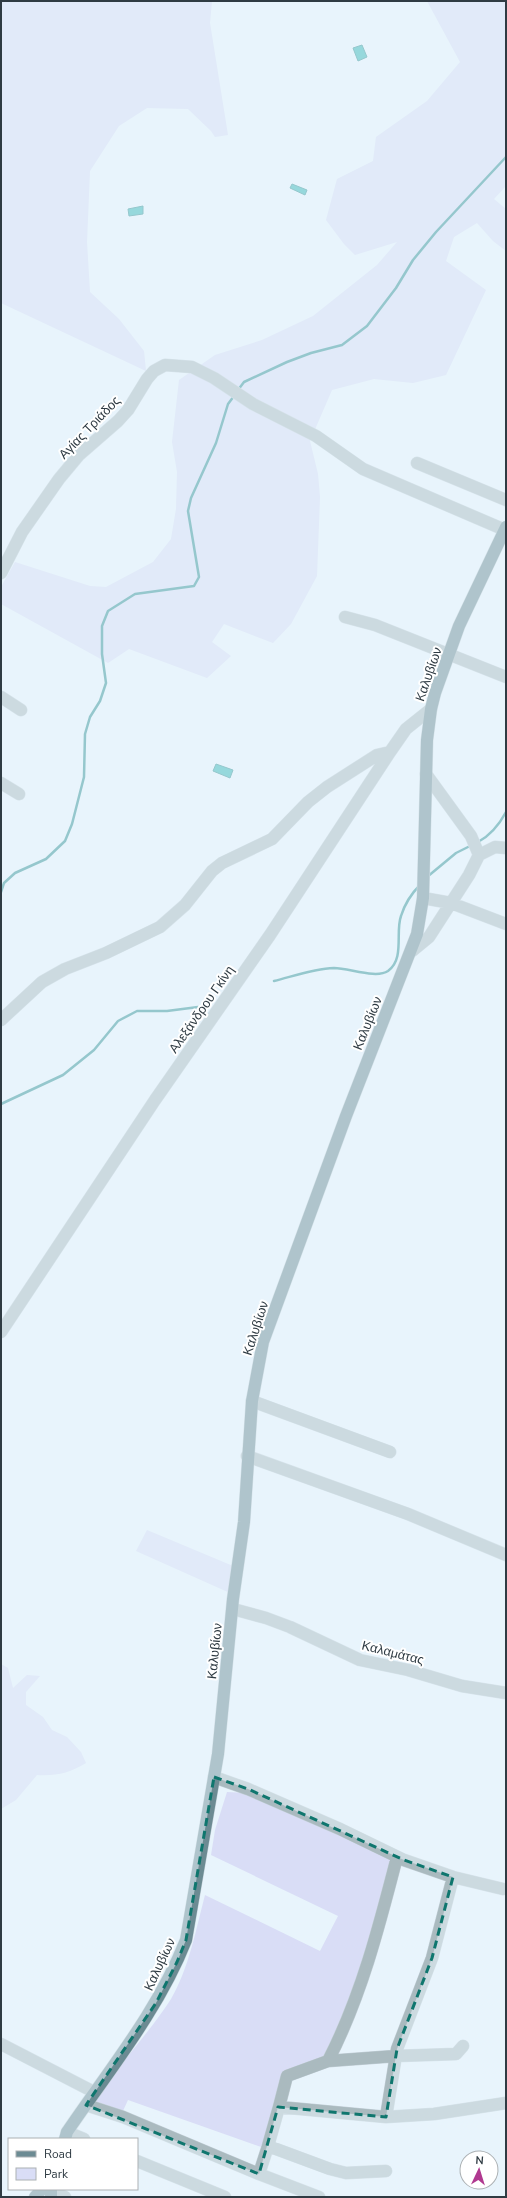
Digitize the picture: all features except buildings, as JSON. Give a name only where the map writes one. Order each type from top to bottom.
[{"type":"main road","name":"Καλυβίων","points":[[66,2136],[94,2092],[156,2003],[183,1947],[190,1916],[218,1754],[233,1609],[244,1522],[247,1456],[252,1401],[263,1342],[349,1108],[412,951],[417,934],[423,894],[427,740],[431,709],[469,603],[505,529]]},
{"type":"main road","points":[[35,2197],[49,2192]]},
{"type":"street","name":"Αγίας Τριάδος","points":[[1,573],[22,532],[59,479],[79,456],[123,416],[141,386],[154,371],[165,365],[192,367],[229,388],[253,404],[316,436],[363,469],[505,529]]},
{"type":"street","points":[[417,463],[506,500]]},
{"type":"street","points":[[345,617],[375,625],[449,656],[506,677]]},
{"type":"street","points":[[1,697],[21,710]]},
{"type":"street","name":"Αλεξάνδρου Γκίνη","points":[[1,1332],[155,1100],[270,935],[390,752],[406,729],[431,709]]},
{"type":"street","points":[[1,1020],[42,982],[160,927],[185,905],[212,871],[222,862],[272,839],[308,802],[327,787],[377,755],[390,752]]},
{"type":"street","points":[[412,951],[429,937],[451,903],[478,851],[472,836],[426,774]]},
{"type":"street","points":[[1,783],[19,794]]},
{"type":"street","points":[[478,851],[495,847],[506,848]]},
{"type":"street","points":[[423,894],[506,924]]},
{"type":"street","points":[[252,1401],[390,1452]]},
{"type":"street","points":[[247,1456],[408,1514],[506,1555]]},
{"type":"street","name":"Καλαμάτας","points":[[233,1609],[266,1618],[290,1627],[360,1660],[408,1670],[462,1686],[506,1693]]},
{"type":"street","points":[[214,1778],[248,1789],[397,1857],[453,1876],[504,1889]]},
{"type":"street","points":[[328,2061],[344,2027],[377,1937],[397,1857]]},
{"type":"street","points":[[386,2117],[396,2056],[432,1958],[453,1876]]},
{"type":"street","points":[[1,2044],[94,2092]]},
{"type":"street","points":[[259,2174],[287,2076],[328,2061],[396,2056],[456,2054],[461,2051],[463,2046]]},
{"type":"street","points":[[279,2107],[386,2117],[434,2114],[506,2103]]},
{"type":"street","points":[[86,2105],[123,2117],[259,2174],[319,2197]]},
{"type":"street","points":[[66,2136],[78,2138]]},
{"type":"street","points":[[268,2146],[340,2171],[386,2171]]},
{"type":"street","points":[[138,2161],[225,2197]]},
{"type":"street","points":[[49,2192],[65,2197]]},
{"type":"highlighted area","points":[[214,1777],[248,1789],[404,1860],[453,1877],[432,1958],[397,2049],[386,2117],[278,2107],[259,2174],[86,2105],[156,2003],[177,1962],[186,1940]]},
{"type":"green space","points":[[1,1],[212,1],[210,23],[228,135],[215,137],[211,131],[188,109],[147,108],[119,126],[90,171],[87,242],[90,292],[119,319],[144,351],[146,371],[1,303]]},
{"type":"green space","points":[[427,1],[506,1],[506,186],[494,199],[506,209],[506,251],[493,241],[477,223],[454,237],[446,261],[486,290],[446,375],[413,383],[374,379],[332,390],[310,441],[318,474],[320,497],[317,576],[291,624],[273,643],[224,624],[212,642],[231,656],[207,678],[129,649],[108,663],[1,604],[1,587],[15,562],[90,586],[106,587],[153,562],[171,539],[176,509],[177,472],[172,442],[179,380],[215,355],[262,340],[313,316],[377,265],[397,242],[355,255],[344,244],[326,220],[337,179],[373,161],[376,137],[427,101],[460,62]]},
{"type":"green space","points":[[147,1530],[233,1566],[230,1593],[136,1551]]},
{"type":"green space","points":[[1,1664],[8,1668],[13,1688],[27,1675],[40,1676],[26,1692],[26,1705],[43,1717],[52,1730],[67,1737],[81,1752],[86,1763],[63,1773],[37,1775],[16,1800],[1,1809]]},
{"type":"green space","points":[[227,1792],[247,1793],[394,1857],[361,1971],[326,2059],[286,2071],[264,2148],[128,2100],[122,2113],[96,2102],[113,2075],[153,2025],[171,1999],[183,1974],[205,1895],[320,1951],[338,1916],[211,1855],[215,1830]]},
{"type":"water","points":[[362,45],[367,57],[358,61],[353,48]]},
{"type":"water","points":[[292,184],[307,190],[305,195],[290,188]]},
{"type":"water","points":[[143,206],[143,214],[129,216],[128,209]]},
{"type":"water","points":[[216,764],[233,770],[230,778],[213,771]]},
{"type":"waterway","points":[[238,390],[244,382],[287,362],[311,353],[342,345],[367,326],[396,288],[413,260],[436,232],[506,157]]},
{"type":"waterway","points":[[1,892],[4,883],[15,873],[46,859],[65,841],[72,824],[84,777],[85,734],[90,717],[100,701],[106,683],[102,654],[102,626],[108,611],[135,594],[194,586],[199,577],[188,511],[191,498],[216,443],[228,404],[234,396]]},
{"type":"waterway","points":[[478,842],[494,829],[506,812]]},
{"type":"waterway","points":[[427,877],[456,853],[472,845]]},
{"type":"waterway","points":[[274,981],[311,971],[334,968],[370,974],[388,971],[393,966],[398,953],[399,922],[404,907],[420,885]]},
{"type":"waterway","points":[[1,1104],[63,1075],[94,1050],[118,1021],[137,1011],[167,1011],[198,1007]]}]
